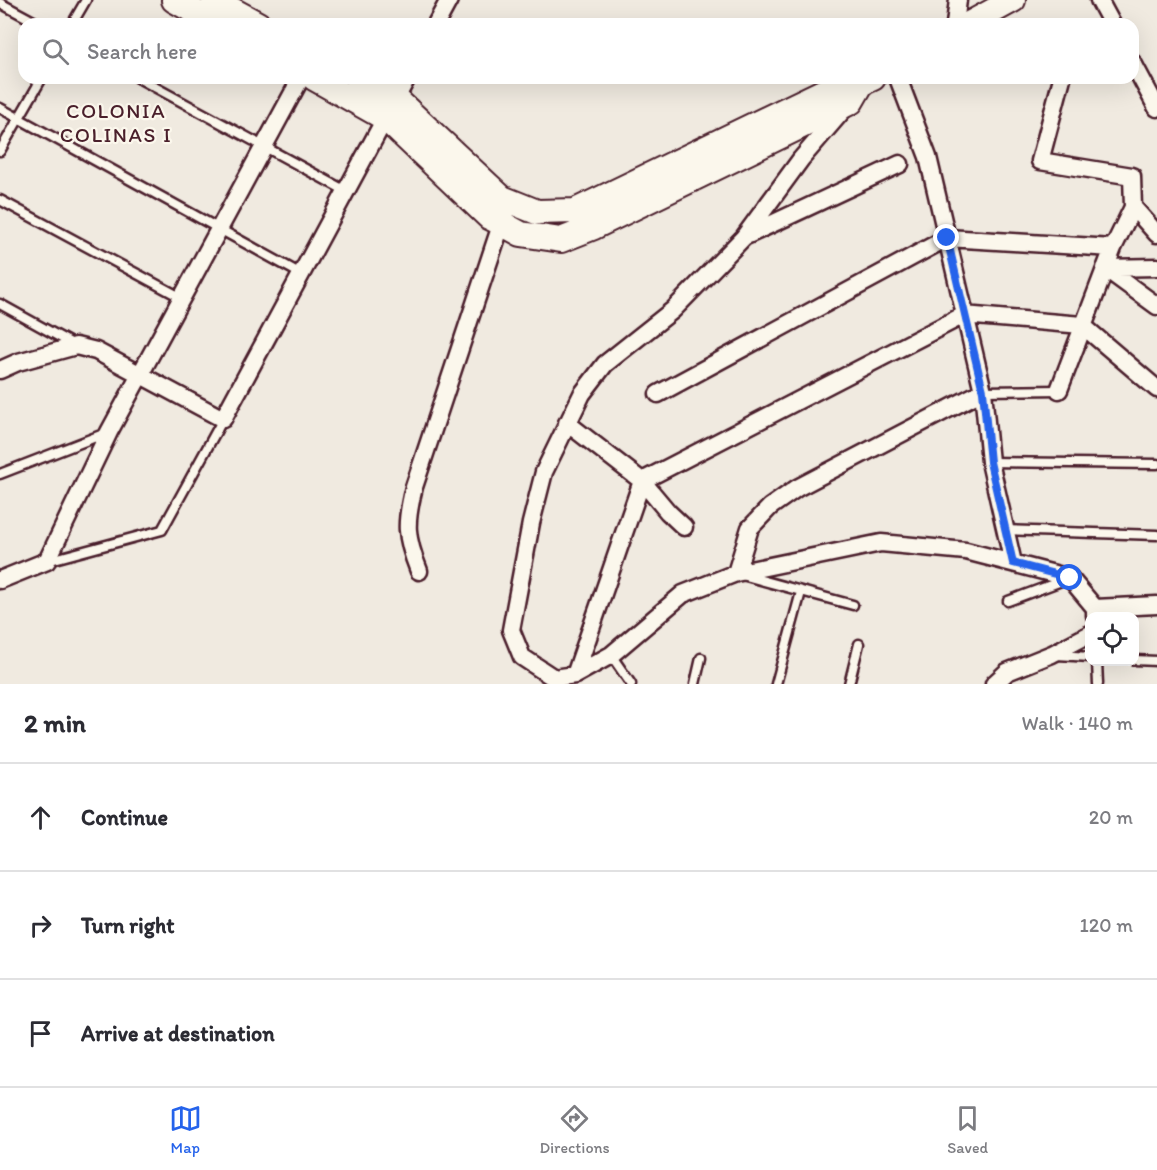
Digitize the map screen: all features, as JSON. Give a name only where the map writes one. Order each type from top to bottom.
[{"type":"street","points":[[174,0],[206,18]]},
{"type":"street","points":[[214,0],[251,13]]},
{"type":"street","points":[[439,18],[449,0]]},
{"type":"street","points":[[956,18],[958,0]]},
{"type":"street","points":[[980,18],[1013,0]]},
{"type":"street","points":[[1099,0],[1109,18]]},
{"type":"street","points":[[1139,69],[1150,79],[1157,108]]},
{"type":"street","points":[[1,578],[47,561],[109,432],[299,84]]},
{"type":"street","points":[[339,84],[396,98]]},
{"type":"street","points":[[369,84],[396,98],[489,217],[506,212]]},
{"type":"street","points":[[900,84],[928,157],[983,391],[990,462],[1013,563]]},
{"type":"street","points":[[1059,390],[1113,248],[1133,207],[1132,176],[1040,161],[1060,84]]},
{"type":"street","points":[[506,212],[521,234],[561,240],[594,227],[862,88]]},
{"type":"street","points":[[862,88],[801,159],[744,237],[673,310],[605,364],[582,394],[544,472],[531,523],[511,630],[522,657],[554,678],[575,675],[611,655],[683,594],[736,573],[881,543],[966,551],[1070,578],[1095,612],[1157,605]]},
{"type":"street","points":[[0,370],[18,362],[76,346],[96,351],[223,419],[396,98]]},
{"type":"street","points":[[744,237],[900,164]]},
{"type":"street","points":[[1133,207],[1157,234]]},
{"type":"street","points":[[419,571],[409,546],[406,519],[411,497],[506,212]]},
{"type":"street","points":[[658,394],[947,238],[1113,248]]},
{"type":"street","points":[[1105,268],[1157,267]]},
{"type":"street","points":[[1105,268],[1157,306]]},
{"type":"street","points":[[575,675],[642,482],[964,315],[1082,325],[1157,389]]},
{"type":"street","points":[[736,573],[750,528],[770,507],[797,488],[983,391]]},
{"type":"street","points":[[567,423],[642,482],[684,527]]},
{"type":"street","points":[[994,684],[1007,672],[1052,654],[1085,636]]},
{"type":"lane","points":[[76,18],[86,0]]},
{"type":"lane","points":[[0,3],[28,18]]},
{"type":"lane","points":[[0,151],[39,84]]},
{"type":"lane","points":[[149,84],[346,191]]},
{"type":"lane","points":[[0,108],[301,274]]},
{"type":"lane","points":[[0,200],[182,298]]},
{"type":"lane","points":[[0,304],[76,346]]},
{"type":"lane","points":[[983,391],[1059,390]]},
{"type":"lane","points":[[47,561],[162,530],[223,419]]},
{"type":"lane","points":[[0,474],[109,432]]},
{"type":"lane","points":[[990,462],[1157,464]]},
{"type":"lane","points":[[1005,530],[1157,535]]},
{"type":"lane","points":[[736,573],[853,605]]},
{"type":"lane","points":[[1008,601],[1070,578]]},
{"type":"lane","points":[[776,684],[801,592]]},
{"type":"lane","points":[[849,684],[859,644]]},
{"type":"lane","points":[[1052,654],[1085,657]]},
{"type":"lane","points":[[611,655],[631,684]]},
{"type":"lane","points":[[695,684],[701,658]]},
{"type":"lane","points":[[1139,660],[1157,661]]},
{"type":"lane","points":[[1097,666],[1098,684]]},
{"type":"district","name":"COLONIA COLINAS I","points":[[116,122]]},
{"type":"route","points":[[947,238],[983,391],[990,462],[1013,563],[1070,578]]}]
